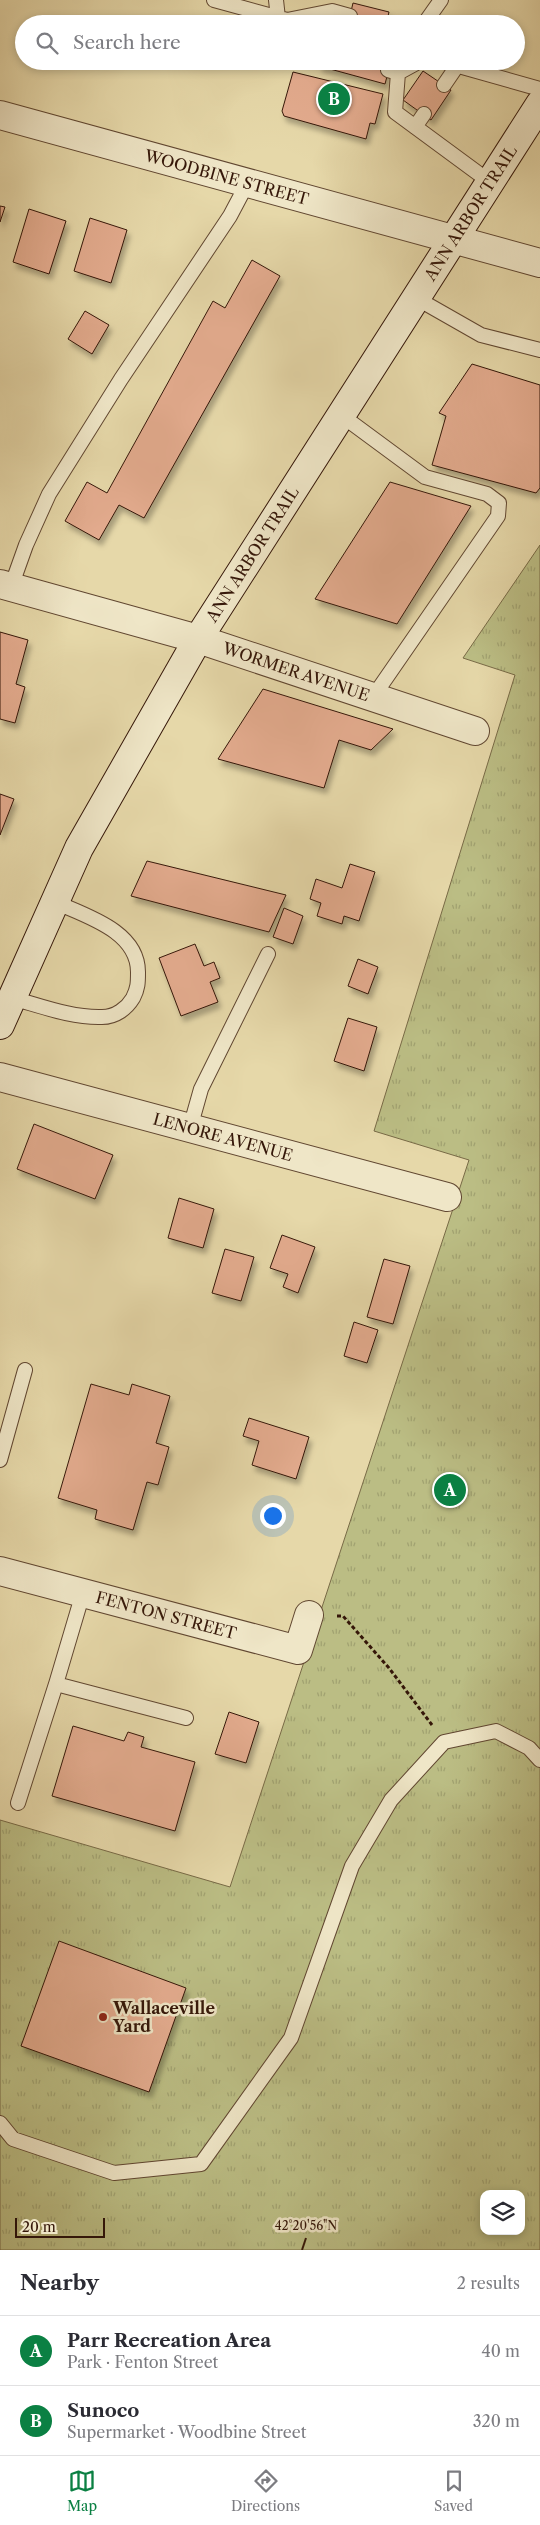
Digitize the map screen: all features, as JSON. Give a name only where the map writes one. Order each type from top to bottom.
[{"type":"street","name":"ANN ARBOR TRAIL","points":[[0,1025],[79,848],[198,639],[540,104]]},
{"type":"street","name":"WOODBINE STREET","points":[[0,115],[540,263]]},
{"type":"street","name":"WORMER AVENUE","points":[[5,585],[198,639],[475,731]]},
{"type":"street","name":"LENORE AVENUE","points":[[0,1077],[447,1197]]},
{"type":"street","name":"FENTON STREET","points":[[0,1570],[298,1650],[309,1616]]},
{"type":"lane","points":[[214,0],[265,15]]},
{"type":"lane","points":[[276,0],[282,15]]},
{"type":"lane","points":[[430,15],[441,0]]},
{"type":"lane","points":[[313,15],[332,11],[346,15]]},
{"type":"lane","points":[[398,70],[393,72],[395,112],[490,182]]},
{"type":"lane","points":[[444,85],[454,70]]},
{"type":"lane","points":[[471,70],[540,89]]},
{"type":"lane","points":[[415,127],[424,114]]},
{"type":"lane","points":[[5,585],[49,494],[121,379],[230,216],[248,182]]},
{"type":"lane","points":[[416,298],[481,335],[540,350]]},
{"type":"lane","points":[[341,415],[425,477],[487,494],[498,503],[498,516],[373,697]]},
{"type":"lane","points":[[12,998],[74,1015],[104,1018],[126,1009],[138,988],[138,962],[128,943],[112,929],[55,902]]},
{"type":"lane","points":[[190,1128],[201,1089],[268,954]]},
{"type":"lane","points":[[0,1460],[25,1370]]},
{"type":"lane","points":[[18,1803],[83,1593]]},
{"type":"lane","points":[[56,1684],[186,1718]]},
{"type":"lane","points":[[0,2123],[12,2139],[114,2173],[201,2164],[291,2038],[352,1866],[391,1800],[444,1742],[496,1731],[529,1748],[540,1760]]},
{"type":"path","points":[[309,1616],[343,1616],[389,1668],[435,1729]]},
{"type":"green space","points":[[540,545],[540,2250],[0,2250],[0,1820],[230,1887],[469,1160],[374,1131],[515,675],[463,658]]},
{"type":"building","points":[[353,3],[389,12],[388,15],[350,15]]},
{"type":"building","points":[[334,70],[389,70],[385,84]]},
{"type":"building","points":[[423,71],[451,90],[431,120],[403,100]]},
{"type":"building","points":[[293,72],[383,94],[375,124],[370,123],[366,139],[284,116],[282,111]]},
{"type":"building","points":[[0,206],[5,207],[0,222]]},
{"type":"building","points":[[29,209],[66,221],[49,274],[13,262]]},
{"type":"building","points":[[90,218],[127,230],[111,283],[74,271]]},
{"type":"building","points":[[252,260],[280,276],[144,518],[119,505],[99,540],[65,521],[87,482],[107,493],[213,301],[225,308]]},
{"type":"building","points":[[85,311],[109,325],[92,354],[68,339]]},
{"type":"building","points":[[472,364],[540,385],[540,488],[536,493],[432,465],[446,416],[439,413]]},
{"type":"building","points":[[390,482],[471,506],[397,624],[315,599]]},
{"type":"building","points":[[0,632],[28,640],[16,684],[25,687],[15,723],[0,719]]},
{"type":"building","points":[[263,689],[393,729],[371,750],[339,740],[324,788],[218,759]]},
{"type":"building","points":[[0,794],[14,799],[0,835]]},
{"type":"building","points":[[147,861],[286,895],[269,932],[131,896]]},
{"type":"building","points":[[350,864],[375,872],[359,921],[344,916],[342,924],[317,916],[321,903],[310,899],[316,879],[342,888]]},
{"type":"building","points":[[284,908],[303,916],[293,944],[273,937]]},
{"type":"building","points":[[195,944],[204,966],[214,962],[220,978],[210,982],[218,1002],[181,1016],[159,958]]},
{"type":"building","points":[[358,959],[378,967],[368,994],[348,986]]},
{"type":"building","points":[[348,1018],[377,1027],[364,1071],[334,1061]]},
{"type":"building","points":[[34,1124],[113,1155],[95,1199],[17,1169]]},
{"type":"building","points":[[179,1198],[214,1209],[203,1248],[168,1238]]},
{"type":"building","points":[[282,1235],[315,1247],[298,1293],[283,1287],[288,1274],[270,1268]]},
{"type":"building","points":[[225,1249],[254,1257],[241,1301],[212,1293]]},
{"type":"building","points":[[384,1259],[410,1266],[393,1324],[367,1317]]},
{"type":"building","points":[[354,1322],[378,1330],[367,1363],[344,1356]]},
{"type":"building","points":[[91,1384],[129,1395],[132,1384],[170,1396],[156,1443],[169,1447],[158,1485],[147,1482],[133,1530],[95,1519],[97,1510],[58,1498]]},
{"type":"building","points":[[249,1418],[309,1437],[296,1479],[252,1465],[259,1441],[243,1436]]},
{"type":"building","points":[[229,1712],[259,1722],[246,1763],[215,1754]]},
{"type":"building","points":[[73,1726],[124,1741],[128,1732],[144,1737],[141,1747],[195,1762],[175,1831],[52,1796]]},
{"type":"building","name":"Wallaceville Yard","points":[[59,1941],[186,1988],[149,2092],[21,2046]]},
{"type":"place","name":"Sunoco","points":[[334,99]]},
{"type":"place","name":"Parr Recreation Area","points":[[450,1490]]},
{"type":"place","name":"Wallaceville Yard","points":[[103,2017]]}]
